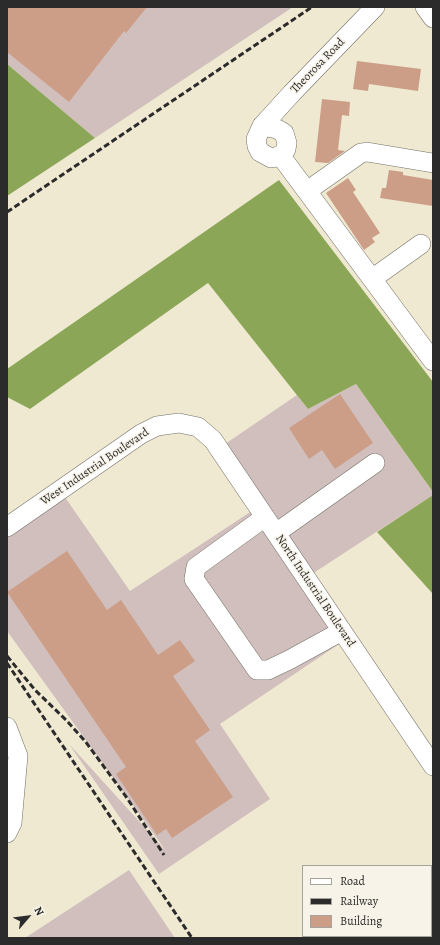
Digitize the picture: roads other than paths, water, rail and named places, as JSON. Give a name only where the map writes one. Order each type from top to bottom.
[{"type":"street","name":"Theorosa Road","points":[[310,189],[280,155],[286,149],[287,143],[284,133],[277,128],[262,126],[375,7]]},
{"type":"street","points":[[425,7],[433,18]]},
{"type":"street","points":[[433,163],[367,152],[361,153],[310,189],[372,279],[433,361]]},
{"type":"street","points":[[372,279],[421,244]]},
{"type":"street","name":"West Industrial Boulevard","points":[[7,527],[141,434],[157,426],[179,423],[189,425]]},
{"type":"street","name":"North Industrial Boulevard","points":[[189,425],[198,427],[213,440],[433,766]]},
{"type":"street","points":[[276,533],[375,463]]},
{"type":"street","points":[[265,517],[196,567],[194,579],[257,670],[268,670],[342,631]]},
{"type":"street","points":[[7,726],[18,756],[12,824],[7,832]]},
{"type":"railway","points":[[7,212],[312,7]]},
{"type":"railway","points":[[7,656],[35,690],[85,741],[127,798],[164,855]]},
{"type":"railway","points":[[7,663],[192,938]]}]
